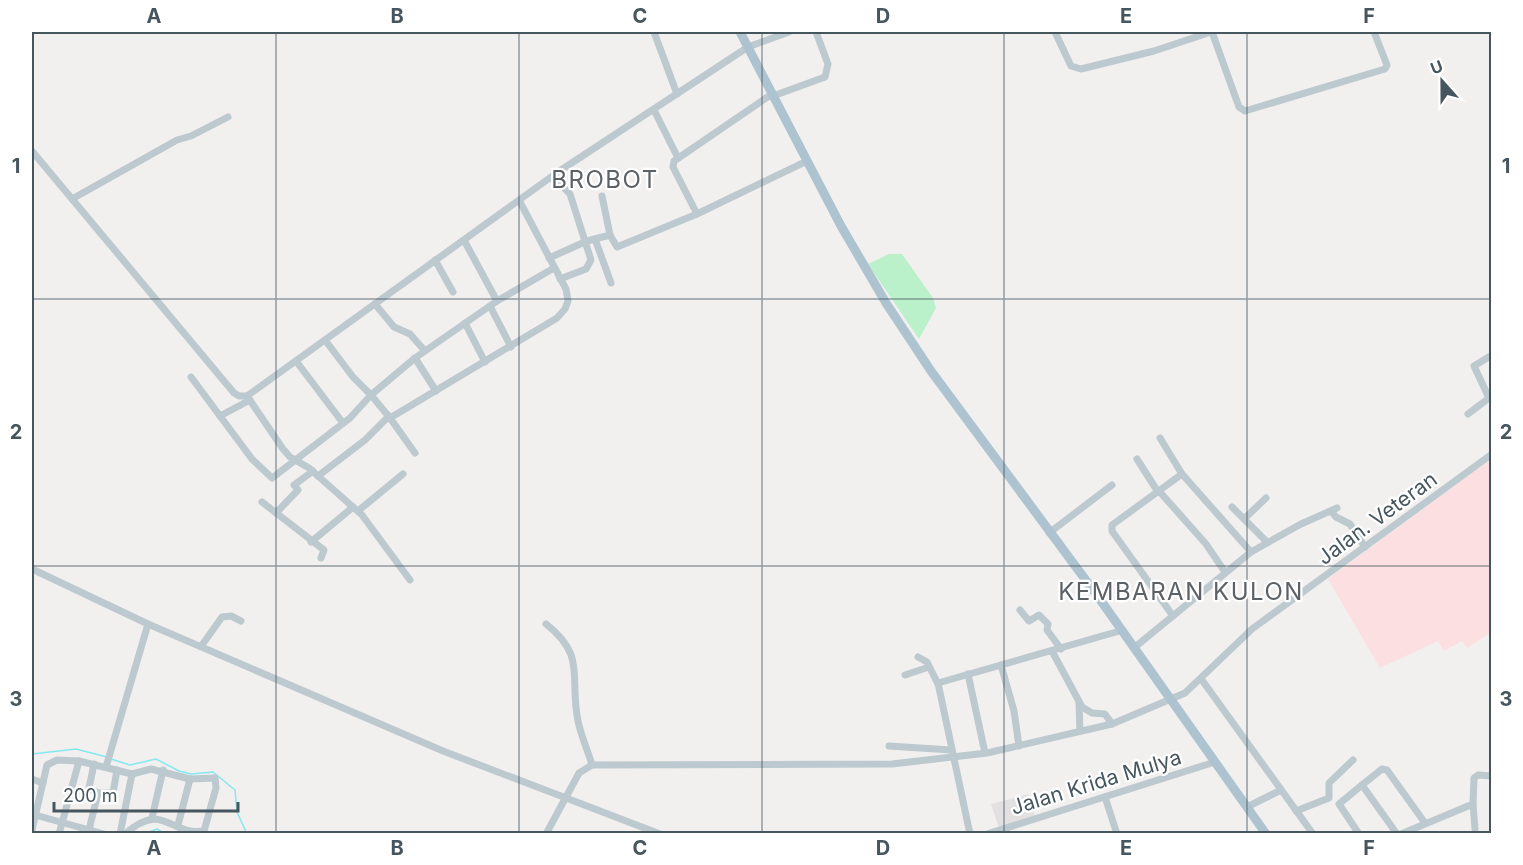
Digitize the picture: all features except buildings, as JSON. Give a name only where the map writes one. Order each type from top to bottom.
[{"type":"main road","points":[[740,32],[807,161],[886,303],[931,371],[1135,647],[1266,834]]},
{"type":"street","points":[[654,32],[677,94]]},
{"type":"street","points":[[220,416],[249,398],[296,361],[465,242],[553,176],[748,47],[789,32]]},
{"type":"street","points":[[697,214],[673,167],[674,161],[773,95],[820,80],[827,74],[828,64],[816,32]]},
{"type":"street","points":[[1055,32],[1071,66],[1081,69],[1154,51],[1212,32],[1239,107],[1245,111],[1385,69],[1387,65],[1374,32]]},
{"type":"street","points":[[654,110],[678,158]]},
{"type":"street","points":[[72,199],[177,140],[191,136],[228,117]]},
{"type":"street","points":[[32,153],[234,393],[249,398],[283,448],[356,509],[381,538],[410,580]]},
{"type":"street","points":[[602,196],[610,235],[617,247],[697,214],[807,161]]},
{"type":"street","points":[[553,176],[570,194],[587,241],[591,260],[589,266],[560,279]]},
{"type":"street","points":[[276,513],[298,490],[294,485],[365,440],[390,417],[511,347],[557,318],[565,309],[568,295],[520,202]]},
{"type":"street","points":[[549,258],[587,241],[610,235]]},
{"type":"street","points":[[595,239],[611,283]]},
{"type":"street","points":[[465,242],[497,301]]},
{"type":"street","points":[[435,261],[453,292]]},
{"type":"street","points":[[191,377],[270,478],[275,477],[343,423],[371,395],[425,351],[497,301],[554,268]]},
{"type":"street","points":[[375,304],[394,327],[410,334],[425,351]]},
{"type":"street","points":[[490,306],[511,347]]},
{"type":"street","points":[[465,323],[485,362]]},
{"type":"street","points":[[325,340],[353,377],[390,417],[415,453]]},
{"type":"street","points":[[1468,414],[1489,398],[1474,366],[1491,355]]},
{"type":"street","points":[[416,358],[436,392]]},
{"type":"street","points":[[296,361],[343,423]]},
{"type":"street","points":[[1160,438],[1182,474],[1251,552]]},
{"type":"street","name":"Jalan. Veteran","points":[[592,765],[833,766],[892,764],[985,753],[1112,724],[1185,693],[1202,680],[1252,629],[1491,454]]},
{"type":"street","points":[[1137,459],[1158,491],[1206,544],[1225,572]]},
{"type":"street","points":[[311,542],[403,474]]},
{"type":"street","points":[[1173,616],[1111,528],[1182,474]]},
{"type":"street","points":[[1049,533],[1112,485]]},
{"type":"street","points":[[1244,519],[1266,498]]},
{"type":"street","points":[[262,502],[324,551],[321,558]]},
{"type":"street","points":[[1232,507],[1267,542]]},
{"type":"street","points":[[1135,647],[1251,552],[1334,510],[1336,517],[1350,524],[1365,547]]},
{"type":"street","points":[[32,569],[148,624],[202,645],[443,751],[660,834]]},
{"type":"street","points":[[1020,610],[1029,621],[1039,615],[1048,624],[1047,630],[1061,649]]},
{"type":"street","points":[[202,645],[222,617],[231,616],[241,621]]},
{"type":"street","points":[[106,767],[148,624]]},
{"type":"street","points":[[546,624],[561,636],[571,652],[578,722],[592,765],[579,772],[546,834]]},
{"type":"street","points":[[938,684],[1122,630]]},
{"type":"street","points":[[1052,651],[1079,703],[1086,710],[1105,714],[1112,724]]},
{"type":"street","points":[[918,657],[925,660],[938,684],[970,834]]},
{"type":"street","points":[[1001,665],[1014,711],[1019,746]]},
{"type":"street","points":[[905,675],[929,667]]},
{"type":"street","points":[[968,674],[985,753]]},
{"type":"street","points":[[1202,680],[1313,834]]},
{"type":"street","points":[[1079,703],[1080,731]]},
{"type":"street","points":[[889,746],[951,750]]},
{"type":"street","points":[[32,830],[50,763],[57,760],[79,761],[132,774],[151,769],[163,770],[190,779],[215,778],[214,798],[204,831],[187,830],[178,825],[152,818],[135,825],[125,834]]},
{"type":"street","points":[[1296,811],[1329,798],[1329,783],[1353,760]]},
{"type":"street","points":[[59,834],[79,761]]},
{"type":"street","name":"Jalan Krida Mulya","points":[[987,834],[1215,762]]},
{"type":"street","points":[[94,765],[89,788],[98,793],[113,793],[117,770]]},
{"type":"street","points":[[1359,834],[1340,804],[1385,769],[1425,823]]},
{"type":"street","points":[[152,818],[163,770]]},
{"type":"street","points":[[120,834],[132,774]]},
{"type":"street","points":[[1475,829],[1474,778],[1478,775],[1491,776]]},
{"type":"street","points":[[32,779],[43,783]]},
{"type":"street","points":[[178,825],[190,779]]},
{"type":"street","points":[[1362,785],[1399,834],[1473,804]]},
{"type":"street","points":[[1247,807],[1281,790]]},
{"type":"street","points":[[89,832],[98,793]]},
{"type":"street","points":[[1105,797],[1116,831]]},
{"type":"street","points":[[35,815],[89,832],[104,834]]},
{"type":"shaded area","points":[[1491,459],[1491,632],[1467,648],[1462,641],[1444,651],[1438,641],[1380,668],[1328,579]]},
{"type":"shaded area","points":[[1029,794],[1035,817],[999,828],[991,804]]},
{"type":"green space","points":[[889,254],[902,254],[933,298],[936,308],[919,339],[868,264]]},
{"type":"waterway","points":[[32,754],[76,749],[107,757]]},
{"type":"waterway","points":[[111,759],[130,765],[156,759],[179,771],[191,774],[213,772],[235,790],[237,812],[247,834]]},
{"type":"waterway","points":[[144,834],[157,829],[165,834]]},
{"type":"district","name":"BROBOT","points":[[605,179]]},
{"type":"district","name":"KEMBARAN KULON","points":[[1181,591]]}]
